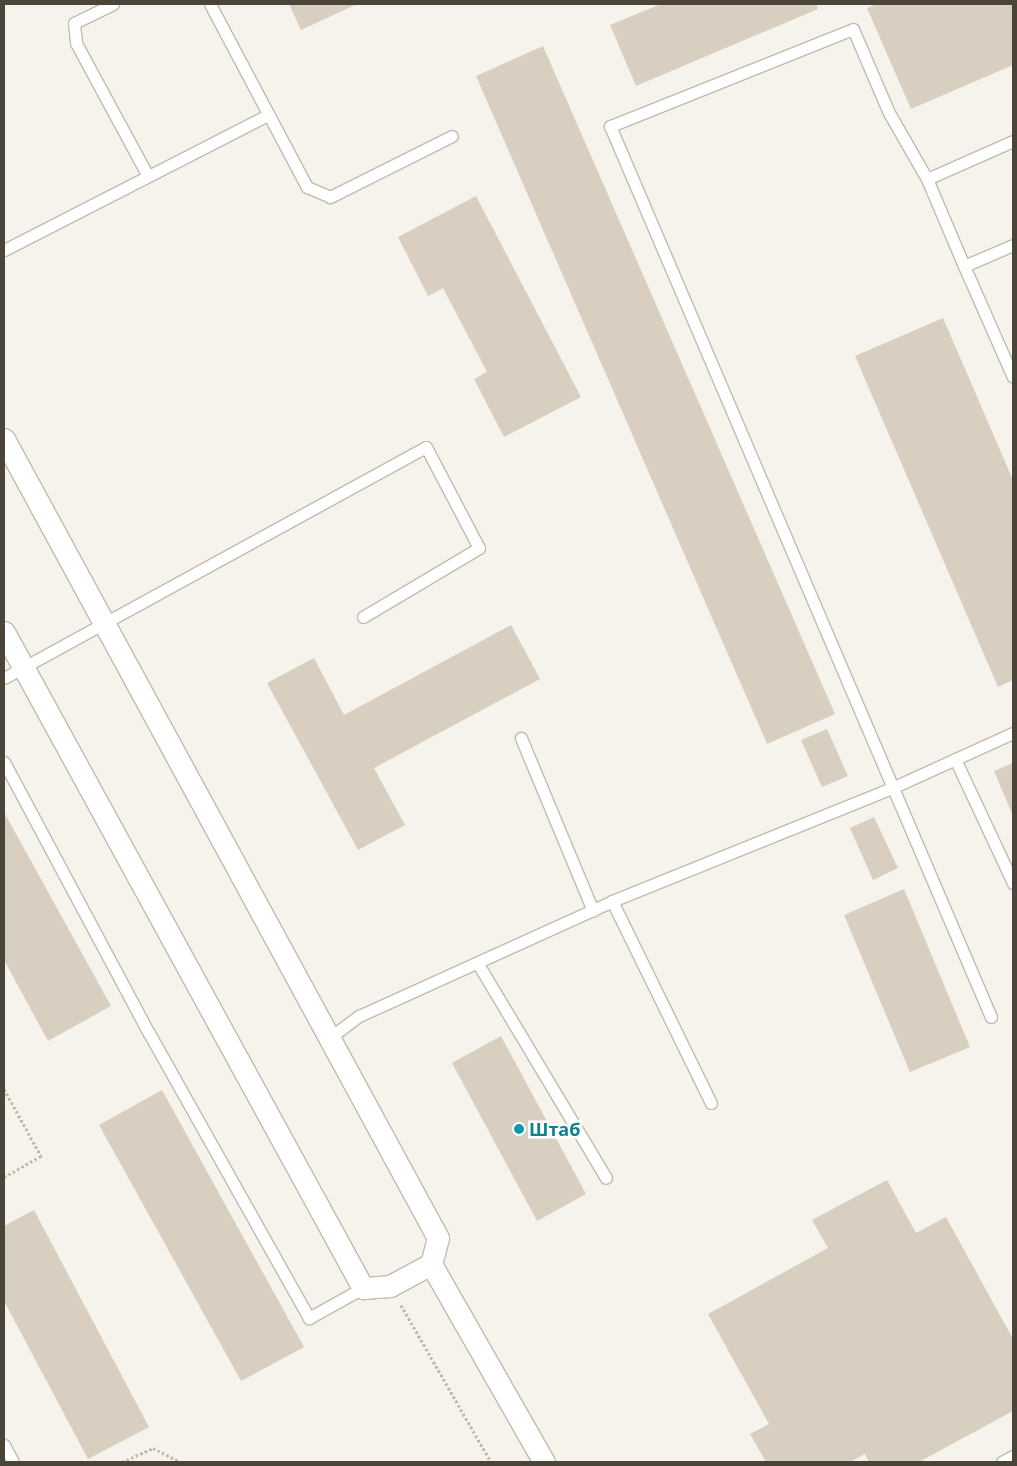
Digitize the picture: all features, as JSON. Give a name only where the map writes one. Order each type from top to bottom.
[{"type":"street","points":[[4,439],[106,623],[328,1039],[438,1238],[432,1264],[544,1462]]},
{"type":"street","points":[[4,632],[363,1288],[390,1286],[432,1264]]},
{"type":"lane","points":[[113,4],[74,23],[76,43],[148,176]]},
{"type":"lane","points":[[210,4],[307,187],[330,197],[452,136]]},
{"type":"lane","points":[[991,1017],[610,126],[853,29],[889,113],[927,179],[1013,377]]},
{"type":"lane","points":[[4,250],[268,115]]},
{"type":"lane","points":[[927,179],[1013,141]]},
{"type":"lane","points":[[964,266],[1013,245]]},
{"type":"lane","points":[[4,678],[24,669],[426,447],[479,548],[363,617]]},
{"type":"lane","points":[[328,1039],[359,1016],[478,964],[612,901],[894,787],[1013,733]]},
{"type":"lane","points":[[521,738],[593,911]]},
{"type":"lane","points":[[955,759],[1013,883]]},
{"type":"lane","points":[[4,762],[148,1033],[309,1318],[363,1288]]},
{"type":"lane","points":[[612,901],[711,1103]]},
{"type":"lane","points":[[478,964],[606,1178]]},
{"type":"lane","points":[[4,1445],[13,1462]]},
{"type":"lane","points":[[1002,1462],[1013,1456]]},
{"type":"path","points":[[4,1089],[41,1156],[4,1177]]},
{"type":"path","points":[[390,1286],[492,1462]]},
{"type":"path","points":[[122,1462],[153,1448],[181,1462]]},
{"type":"building","points":[[289,4],[357,4],[301,30]]},
{"type":"building","points":[[661,4],[816,4],[818,9],[636,86],[610,25]]},
{"type":"building","points":[[876,4],[1013,4],[1013,65],[911,109],[867,8]]},
{"type":"building","points":[[543,46],[835,714],[767,744],[476,76]]},
{"type":"building","points":[[476,196],[581,397],[504,437],[474,379],[487,372],[443,288],[428,296],[398,237]]},
{"type":"building","points":[[943,318],[1013,480],[1013,680],[998,687],[855,356]]},
{"type":"building","points":[[511,625],[540,679],[374,768],[405,825],[358,850],[267,683],[314,658],[344,715]]},
{"type":"building","points":[[827,729],[848,776],[822,787],[801,740]]},
{"type":"building","points":[[1013,763],[1013,816],[994,771]]},
{"type":"building","points":[[4,812],[111,1006],[48,1041],[4,960]]},
{"type":"building","points":[[874,817],[898,868],[873,880],[850,828]]},
{"type":"building","points":[[904,889],[970,1047],[910,1072],[844,915]]},
{"type":"building","name":"Штаб","points":[[501,1036],[586,1194],[537,1221],[452,1063]]},
{"type":"building","points":[[162,1090],[304,1347],[241,1381],[99,1125]]},
{"type":"building","points":[[887,1180],[916,1233],[946,1217],[1013,1339],[1013,1411],[919,1462],[869,1462],[865,1454],[850,1462],[766,1462],[750,1434],[769,1424],[708,1314],[828,1248],[812,1220]]},
{"type":"building","points":[[34,1210],[149,1427],[88,1459],[4,1301],[4,1226]]},
{"type":"place","name":"Штаб","points":[[519,1129]]}]
